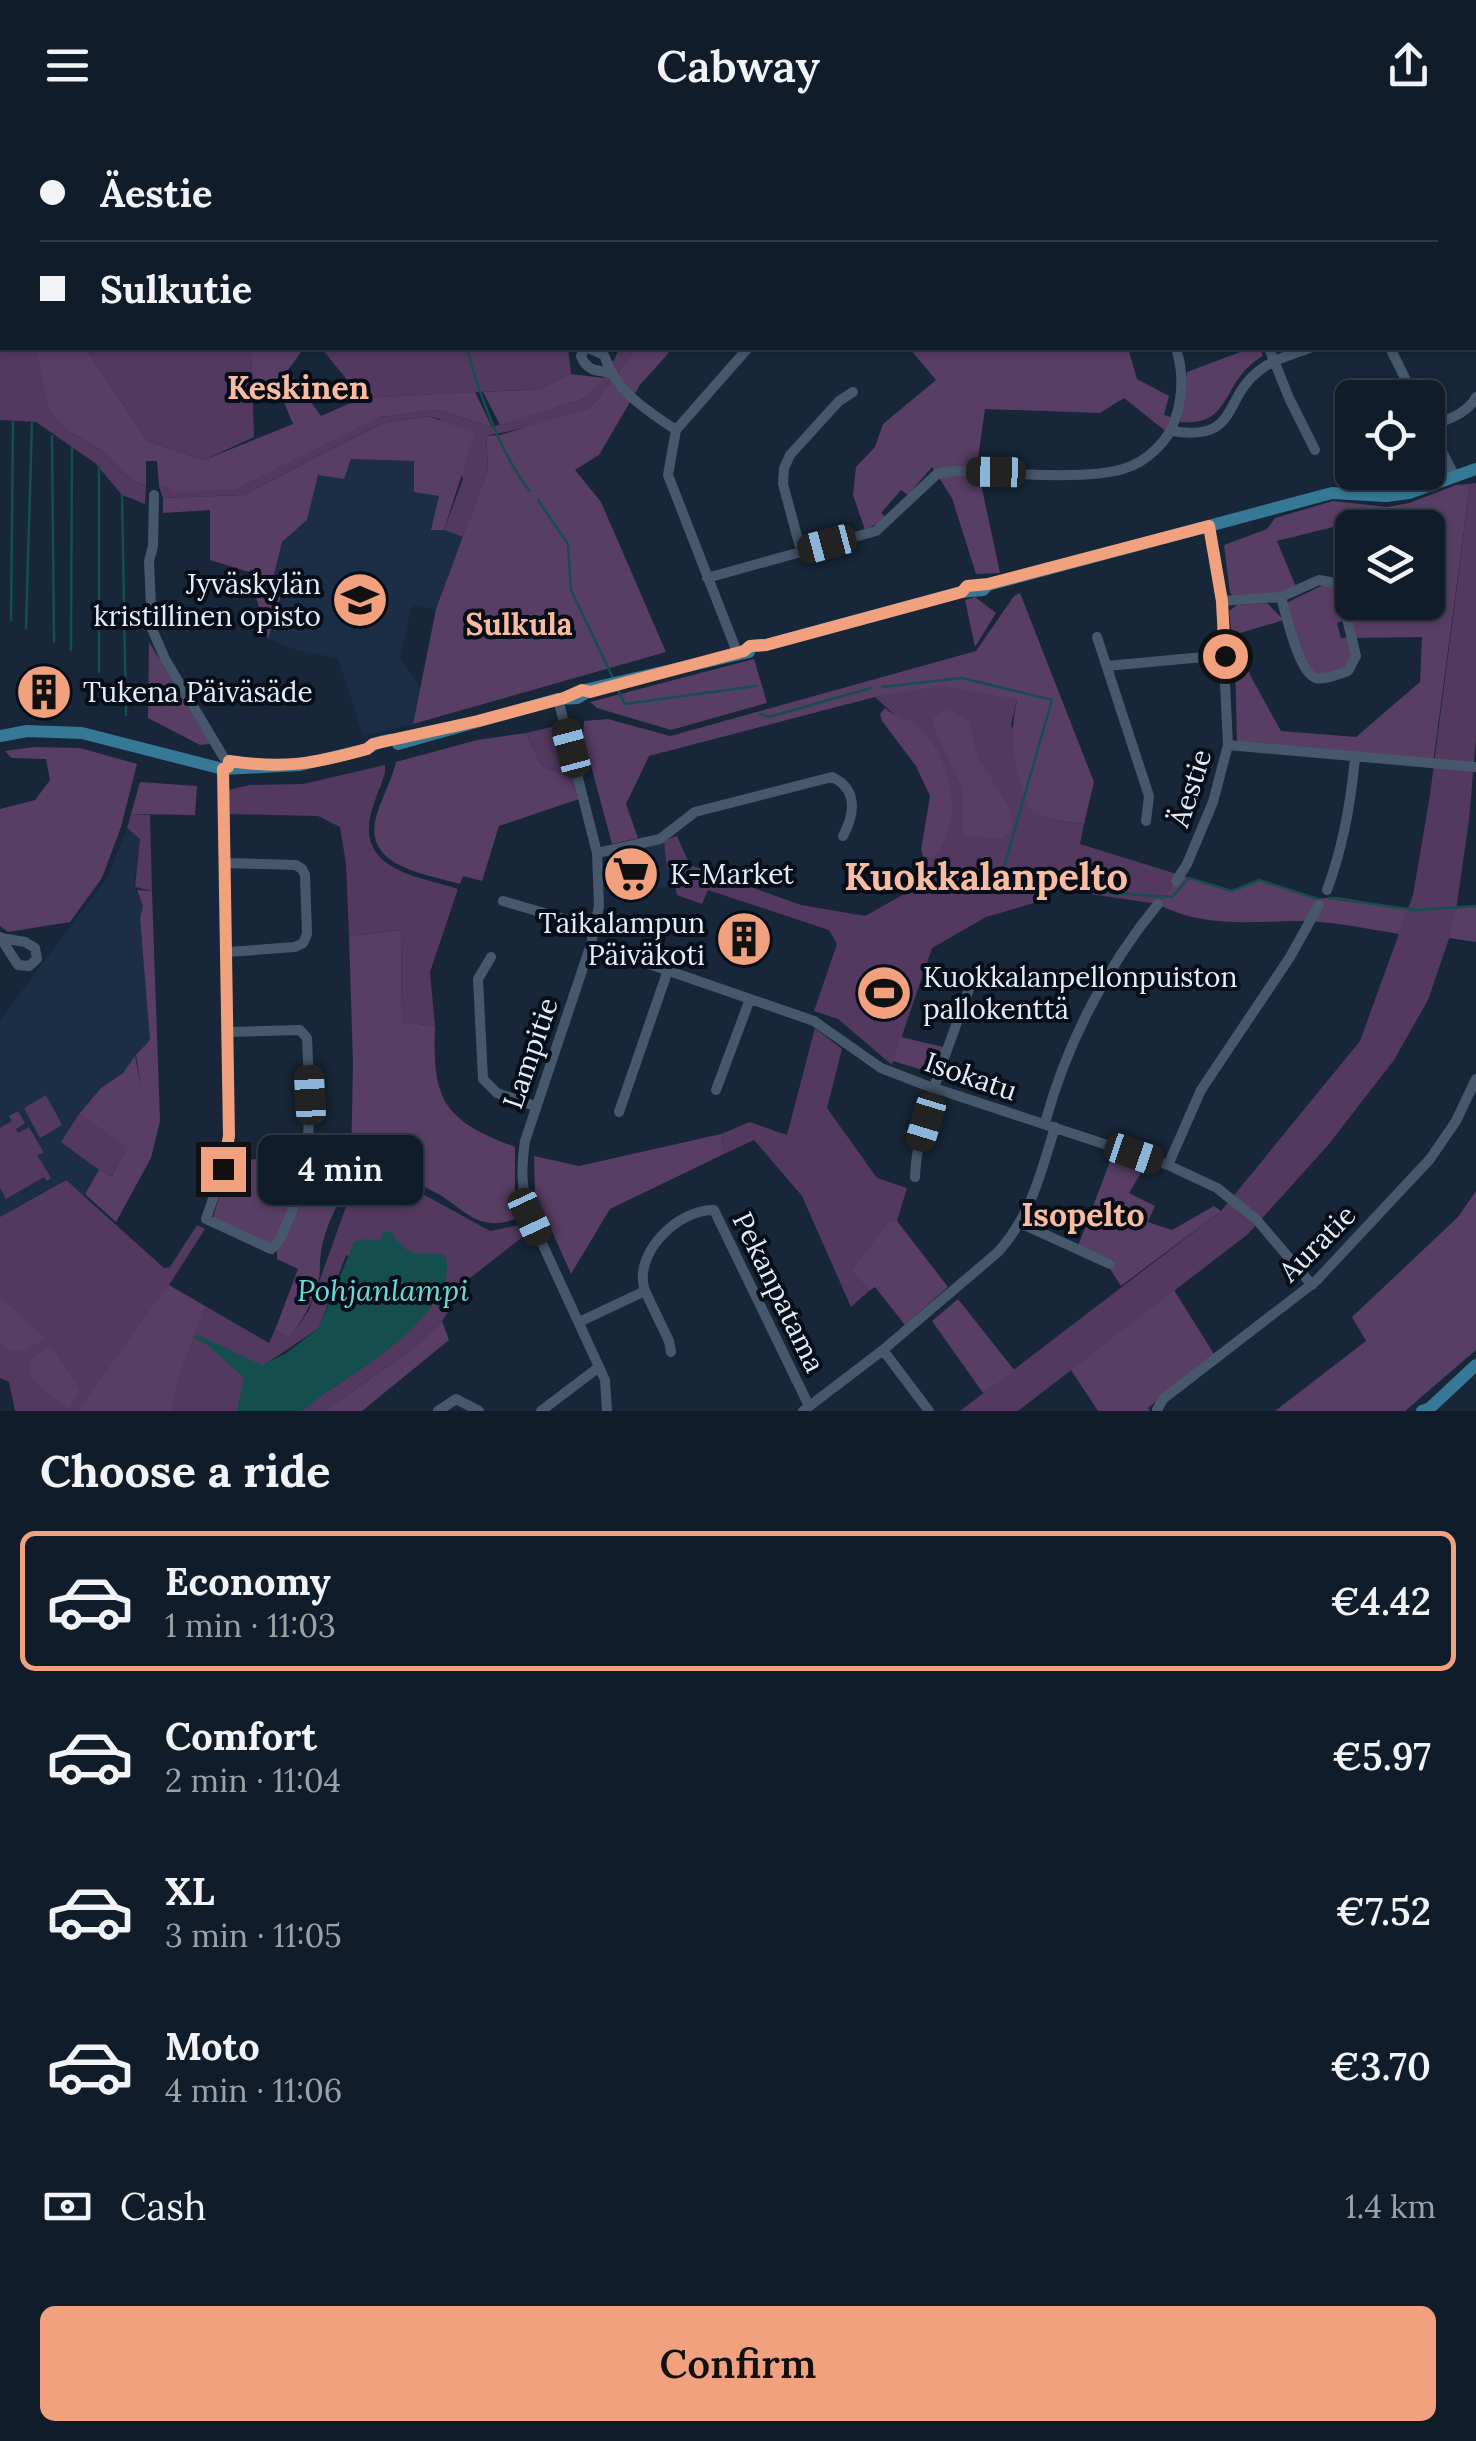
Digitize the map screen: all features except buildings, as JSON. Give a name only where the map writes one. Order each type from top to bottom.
[{"type":"main road","points":[[0,736],[26,731],[82,733],[198,762],[300,766],[561,699],[572,700],[750,646],[962,592],[967,586],[988,584],[1332,494],[1409,493],[1476,469]]},
{"type":"main road","points":[[1427,1410],[1476,1366]]},
{"type":"street","points":[[590,350],[604,356],[622,391],[676,430]]},
{"type":"street","points":[[740,652],[668,475],[676,430],[746,350]]},
{"type":"street","points":[[707,578],[876,531],[937,474],[1099,474],[1145,459],[1172,430],[1182,384],[1176,350]]},
{"type":"street","points":[[1270,350],[1315,450]]},
{"type":"street","points":[[1172,430],[1204,432],[1219,425],[1229,416],[1248,381],[1274,361],[1304,350]]},
{"type":"street","points":[[1391,350],[1406,380]]},
{"type":"street","points":[[802,550],[783,484],[784,468],[790,455],[839,400],[853,392]]},
{"type":"street","points":[[1445,419],[1474,404],[1476,397]]},
{"type":"street","points":[[1445,458],[1455,477]]},
{"type":"street","points":[[154,495],[150,561],[152,630],[224,764],[229,1136],[223,1169],[206,1219],[266,1248],[277,1246],[292,1214],[310,1130],[305,1032],[229,1032]]},
{"type":"street","name":"Äestie","points":[[1176,881],[1212,802],[1228,745],[1222,601],[1209,526]]},
{"type":"street","points":[[1222,601],[1280,598],[1319,580],[1335,583],[1340,589],[1356,656],[1348,671],[1319,679],[1310,675],[1302,664],[1280,598]]},
{"type":"street","points":[[1097,637],[1149,796],[1146,821]]},
{"type":"street","points":[[1106,666],[1225,656]]},
{"type":"street","name":"Lampitie","points":[[561,699],[600,876],[591,944],[535,1106],[521,1168],[523,1196],[599,1367],[608,1392],[607,1411]]},
{"type":"street","points":[[1228,745],[1476,767]]},
{"type":"street","points":[[1327,890],[1351,800],[1355,756]]},
{"type":"street","points":[[598,853],[660,839],[695,812],[832,777],[842,782],[852,797],[851,816],[843,836]]},
{"type":"street","points":[[225,864],[296,866],[305,875],[304,943],[296,947],[228,952]]},
{"type":"street","points":[[503,900],[595,928]]},
{"type":"street","points":[[806,1409],[998,1252],[1022,1224],[1076,1034],[1103,985],[1158,904]]},
{"type":"street","points":[[1168,1166],[1201,1090],[1290,956],[1318,905]]},
{"type":"street","points":[[0,938],[36,948],[37,959],[30,966],[18,965],[0,938]]},
{"type":"street","name":"Isokatu","points":[[591,944],[814,1020],[881,1068],[1168,1166],[1217,1188],[1256,1219],[1312,1284]]},
{"type":"street","points":[[491,957],[478,979],[483,1079],[496,1093],[535,1106]]},
{"type":"street","points":[[619,1112],[668,970]]},
{"type":"street","points":[[915,1177],[916,1155],[936,1088],[978,971]]},
{"type":"street","points":[[716,1090],[750,998]]},
{"type":"street","name":"Auratie","points":[[1157,1410],[1164,1399],[1312,1284],[1430,1159],[1456,1121],[1476,1079]]},
{"type":"street","name":"Pekanpatama","points":[[645,1290],[640,1278],[643,1266],[665,1231],[674,1223],[714,1210],[806,1409]]},
{"type":"street","points":[[1022,1224],[1110,1264]]},
{"type":"street","points":[[579,1322],[645,1290],[671,1352]]},
{"type":"street","points":[[882,1350],[928,1411]]},
{"type":"street","points":[[542,1411],[599,1367]]},
{"type":"street","points":[[438,1411],[456,1399],[479,1411]]},
{"type":"shaded area","points":[[0,350],[34,350],[53,416],[104,453],[131,479],[146,485],[145,504],[122,495],[95,463],[36,422],[0,420]]},
{"type":"shaded area","points":[[34,350],[86,350],[148,441],[204,460],[293,424],[275,381],[252,392],[251,350],[303,350],[288,370],[321,416],[362,398],[475,392],[492,427],[437,410],[380,417],[235,490],[170,492],[169,486],[159,486],[157,461],[146,461],[146,485],[138,482],[58,422],[49,409]]},
{"type":"shaded area","points":[[86,350],[251,350],[254,437],[204,460],[148,441]]},
{"type":"shaded area","points":[[323,350],[568,350],[571,374],[539,389],[362,398]]},
{"type":"shaded area","points":[[618,350],[635,350],[590,408],[486,436],[488,469],[463,537],[444,530],[463,479],[440,419],[428,416],[383,423],[243,495],[163,498],[159,486],[170,486],[170,491],[235,490],[379,417],[437,410],[492,427],[583,399],[612,368],[609,360],[614,361]]},
{"type":"shaded area","points":[[635,350],[671,350],[640,385],[599,455],[575,470],[601,502],[666,652],[413,724],[436,609],[488,469],[486,436],[590,408]]},
{"type":"shaded area","points":[[911,350],[1129,350],[1137,379],[1169,396],[1164,415],[1174,418],[1168,433],[1124,398],[1100,413],[985,409],[977,465],[1000,573],[976,574],[952,498],[932,467],[908,495],[901,490],[881,513],[887,518],[865,530],[853,495],[856,467],[875,447],[883,424],[936,380]]},
{"type":"shaded area","points":[[1246,350],[1261,350],[1263,356],[1239,377],[1219,410],[1197,422],[1180,422],[1187,372]]},
{"type":"shaded area","points":[[571,374],[604,378],[583,399],[500,425],[483,392],[539,389]]},
{"type":"shaded area","points":[[428,416],[475,433],[444,530],[431,530],[439,496],[414,492],[414,461],[351,459],[344,479],[318,475],[307,520],[282,542],[273,579],[281,596],[268,639],[249,572],[210,560],[210,510],[163,513],[163,498],[243,495],[383,423]]},
{"type":"shaded area","name":"Jyväskylän kristillinen opisto","points":[[351,459],[414,461],[440,496],[432,529],[463,537],[436,609],[412,605],[400,657],[420,687],[413,724],[363,736],[338,658],[299,651],[268,639],[281,596],[273,579],[282,542],[307,520],[318,475]]},
{"type":"shaded area","points":[[1476,483],[1476,739],[1469,820],[1454,924],[1428,1000],[1394,1060],[1329,1144],[1248,1234],[1018,1411],[960,1411],[1221,1211],[1360,1041],[1413,895],[1430,795],[1470,484]]},
{"type":"shaded area","points":[[1470,484],[1433,764],[1237,745],[1229,611],[1237,605],[1267,603],[1284,620],[1240,633],[1250,675],[1281,731],[1356,737],[1420,682],[1422,637],[1355,638],[1352,620],[1445,620],[1445,510],[1335,510],[1335,526],[1277,541],[1296,587],[1288,592],[1235,597],[1230,593],[1224,545],[1267,529],[1275,518],[1333,501],[1387,507]]},
{"type":"shaded area","points":[[1327,583],[1335,589],[1335,620],[1345,620],[1337,623],[1341,638],[1349,637],[1353,655],[1347,667],[1322,675],[1315,673],[1303,657],[1288,602]]},
{"type":"shaded area","points":[[1020,593],[1094,782],[1084,824],[1055,820],[1031,811],[1014,756],[1017,700],[942,686],[875,697],[649,756],[626,804],[638,838],[612,844],[583,736],[584,721],[608,719],[670,736],[976,651]]},
{"type":"shaded area","points":[[975,597],[996,613],[975,647],[965,600]]},
{"type":"shaded area","points":[[149,642],[210,744],[200,745],[148,718]]},
{"type":"shaded area","points":[[754,659],[767,703],[671,730],[597,708],[590,702]]},
{"type":"shaded area","points":[[942,685],[1017,700],[1011,725],[1055,820],[1084,824],[1080,844],[1180,875],[1158,904],[1048,888],[1034,903],[986,917],[932,948],[892,1065],[838,1019],[814,1011],[837,944],[829,930],[708,890],[702,904],[677,895],[671,868],[667,869],[664,841],[677,836],[690,865],[801,905],[865,916],[913,889],[938,805],[898,718],[875,697]]},
{"type":"shaded area","points":[[885,708],[919,727],[946,773],[952,810],[943,844],[932,858],[923,856],[921,850],[930,796],[916,766],[882,721],[880,714]]},
{"type":"shaded area","points":[[949,710],[969,721],[977,756],[1010,809],[1012,830],[1002,838],[963,836],[963,789],[933,727],[933,719]]},
{"type":"shaded area","points":[[560,725],[579,799],[568,777],[541,765],[526,733]]},
{"type":"shaded area","points":[[526,733],[541,765],[568,777],[579,799],[499,826],[482,881],[463,876],[460,884],[417,872],[380,850],[375,822],[396,762],[477,740]]},
{"type":"shaded area","points":[[80,748],[137,764],[121,827],[102,878],[70,922],[8,932],[0,926],[0,809],[35,800],[50,780],[46,759],[12,758],[5,751]]},
{"type":"shaded area","points":[[385,765],[369,826],[377,854],[400,871],[458,889],[430,972],[435,1026],[402,1022],[401,930],[349,936],[340,827],[318,816],[227,814],[228,790],[250,785],[303,784]]},
{"type":"shaded area","points":[[140,782],[197,786],[195,815],[131,814]]},
{"type":"shaded area","points":[[131,814],[150,815],[152,891],[135,887],[140,839],[127,828]]},
{"type":"shaded area","points":[[127,829],[140,839],[134,885],[143,906],[140,918],[151,1041],[79,1113],[129,1148],[99,1171],[83,1197],[65,1180],[0,1217],[0,1020],[108,876]]},
{"type":"shaded area","points":[[664,841],[667,868],[671,867],[675,887],[612,888],[613,855]]},
{"type":"shaded area","points":[[1180,875],[1232,891],[1259,880],[1314,899],[1337,897],[1408,909],[1399,934],[1317,922],[1212,920],[1158,904]]},
{"type":"shaded area","points":[[137,890],[152,891],[160,1121],[151,1158],[116,1222],[85,1194],[99,1170],[111,1177],[128,1148],[79,1114],[101,1088],[123,1073],[135,1056],[141,1088],[136,1055],[150,1040],[140,918],[143,906]]},
{"type":"shaded area","points":[[1476,906],[1476,942],[1449,938],[1456,908]]},
{"type":"shaded area","points":[[401,930],[402,1022],[435,1026],[440,1090],[458,1117],[515,1147],[515,1197],[522,1217],[484,1222],[410,1180],[380,1173],[368,1175],[348,1190],[333,1215],[323,1241],[316,1291],[290,1338],[275,1330],[298,1269],[277,1259],[277,1249],[213,1218],[229,1160],[351,1161],[349,936]]},
{"type":"shaded area","points":[[815,1028],[842,1049],[827,1108],[877,1178],[907,1188],[897,1221],[889,1221],[853,1270],[869,1291],[851,1307],[802,1196],[754,1140],[724,1154],[721,1134],[750,1122],[787,1135]]},
{"type":"shaded area","points":[[901,1037],[943,1047],[936,1074],[893,1061]]},
{"type":"shaded area","points":[[46,1095],[62,1125],[40,1138],[24,1108]]},
{"type":"shaded area","points":[[18,1111],[25,1123],[16,1129],[18,1133],[29,1127],[44,1153],[37,1155],[51,1178],[47,1181],[44,1177],[6,1199],[0,1188],[0,1128],[12,1121],[9,1116]]},
{"type":"shaded area","points":[[79,1114],[129,1148],[110,1178],[61,1142]]},
{"type":"shaded area","points":[[721,1134],[724,1154],[610,1209],[571,1274],[535,1193],[534,1156],[579,1166]]},
{"type":"shaded area","points":[[1112,1156],[1145,1166],[1129,1193],[1155,1206],[1148,1222],[1172,1230],[1214,1206],[1221,1211],[1121,1286],[1110,1269],[1114,1260],[1078,1246]]},
{"type":"shaded area","points":[[376,1179],[410,1187],[490,1231],[519,1225],[525,1235],[470,1278],[442,1321],[414,1348],[324,1411],[15,1411],[9,1382],[0,1378],[0,1217],[66,1180],[164,1268],[170,1267],[197,1225],[205,1229],[169,1285],[269,1343],[275,1330],[290,1338],[309,1310],[348,1201],[356,1189]],"holes":[[[346,1255],[438,1296],[397,1341],[314,1400],[267,1363],[319,1328]]]},
{"type":"shaded area","points":[[1476,1191],[1476,1350],[1405,1411],[1275,1411],[1366,1341],[1352,1317],[1458,1217]]},
{"type":"shaded area","points":[[889,1221],[897,1221],[948,1287],[905,1325],[875,1287],[869,1291],[852,1270]]},
{"type":"shaded area","points":[[168,1285],[205,1306],[170,1411],[78,1411]]},
{"type":"shaded area","points":[[1174,1290],[1214,1354],[1148,1408],[1150,1411],[1098,1411],[1071,1370]]},
{"type":"shaded area","points":[[0,1297],[45,1338],[26,1351],[11,1351],[0,1341]]},
{"type":"shaded area","points":[[958,1299],[1015,1371],[983,1393],[932,1321]]},
{"type":"shaded area","points":[[442,1321],[449,1340],[362,1411],[324,1411],[414,1348]]},
{"type":"shaded area","points":[[50,1345],[80,1390],[69,1409],[31,1375],[31,1361]]},
{"type":"water","name":"Pohjanlampi","points":[[383,1232],[391,1232],[415,1253],[445,1255],[446,1275],[439,1295],[424,1315],[384,1353],[303,1410],[238,1411],[243,1377],[209,1346],[192,1337],[198,1335],[262,1365],[285,1354],[319,1328],[354,1242],[380,1241]]},
{"type":"waterway","points":[[468,350],[492,423],[530,491]]},
{"type":"waterway","points":[[11,620],[13,421]]},
{"type":"waterway","points":[[26,628],[32,422]]},
{"type":"waterway","points":[[52,436],[54,642]]},
{"type":"waterway","points":[[71,650],[72,448]]},
{"type":"waterway","points":[[99,466],[99,672]]},
{"type":"waterway","points":[[122,495],[126,715]]},
{"type":"waterway","points":[[538,500],[568,544],[571,590],[613,678]]},
{"type":"waterway","points":[[882,687],[962,678],[1052,700],[998,887],[1025,888]]},
{"type":"waterway","points":[[618,690],[625,704],[756,686]]},
{"type":"waterway","points":[[760,714],[769,717],[871,688]]},
{"type":"waterway","points":[[1037,888],[1172,897],[1189,878],[1232,891],[1259,880],[1318,899]]},
{"type":"waterway","points":[[1329,898],[1416,910],[1476,906]]},
{"type":"place","name":"Jyväskylän kristillinen opisto","points":[[360,600]]},
{"type":"place","name":"Tukena Päiväsäde","points":[[44,692]]},
{"type":"place","name":"K-Market","points":[[631,874]]},
{"type":"place","name":"Taikalampun Päiväkoti","points":[[744,939]]},
{"type":"place","name":"Kuokkalanpellonpuiston pallokenttä","points":[[884,993]]},
{"type":"district","name":"Keskinen","points":[[298,388]]},
{"type":"district","name":"Sulkula","points":[[519,625]]},
{"type":"district","name":"Kuokkalanpelto","points":[[986,877]]},
{"type":"district","name":"Isopelto","points":[[1083,1215]]},
{"type":"route","points":[[223,1169],[229,1136],[229,1032],[223,769],[229,761],[268,767],[320,762],[373,744],[478,721],[564,698],[570,693],[590,692],[962,592],[967,586],[988,584],[1209,526],[1222,601],[1225,656]]}]
